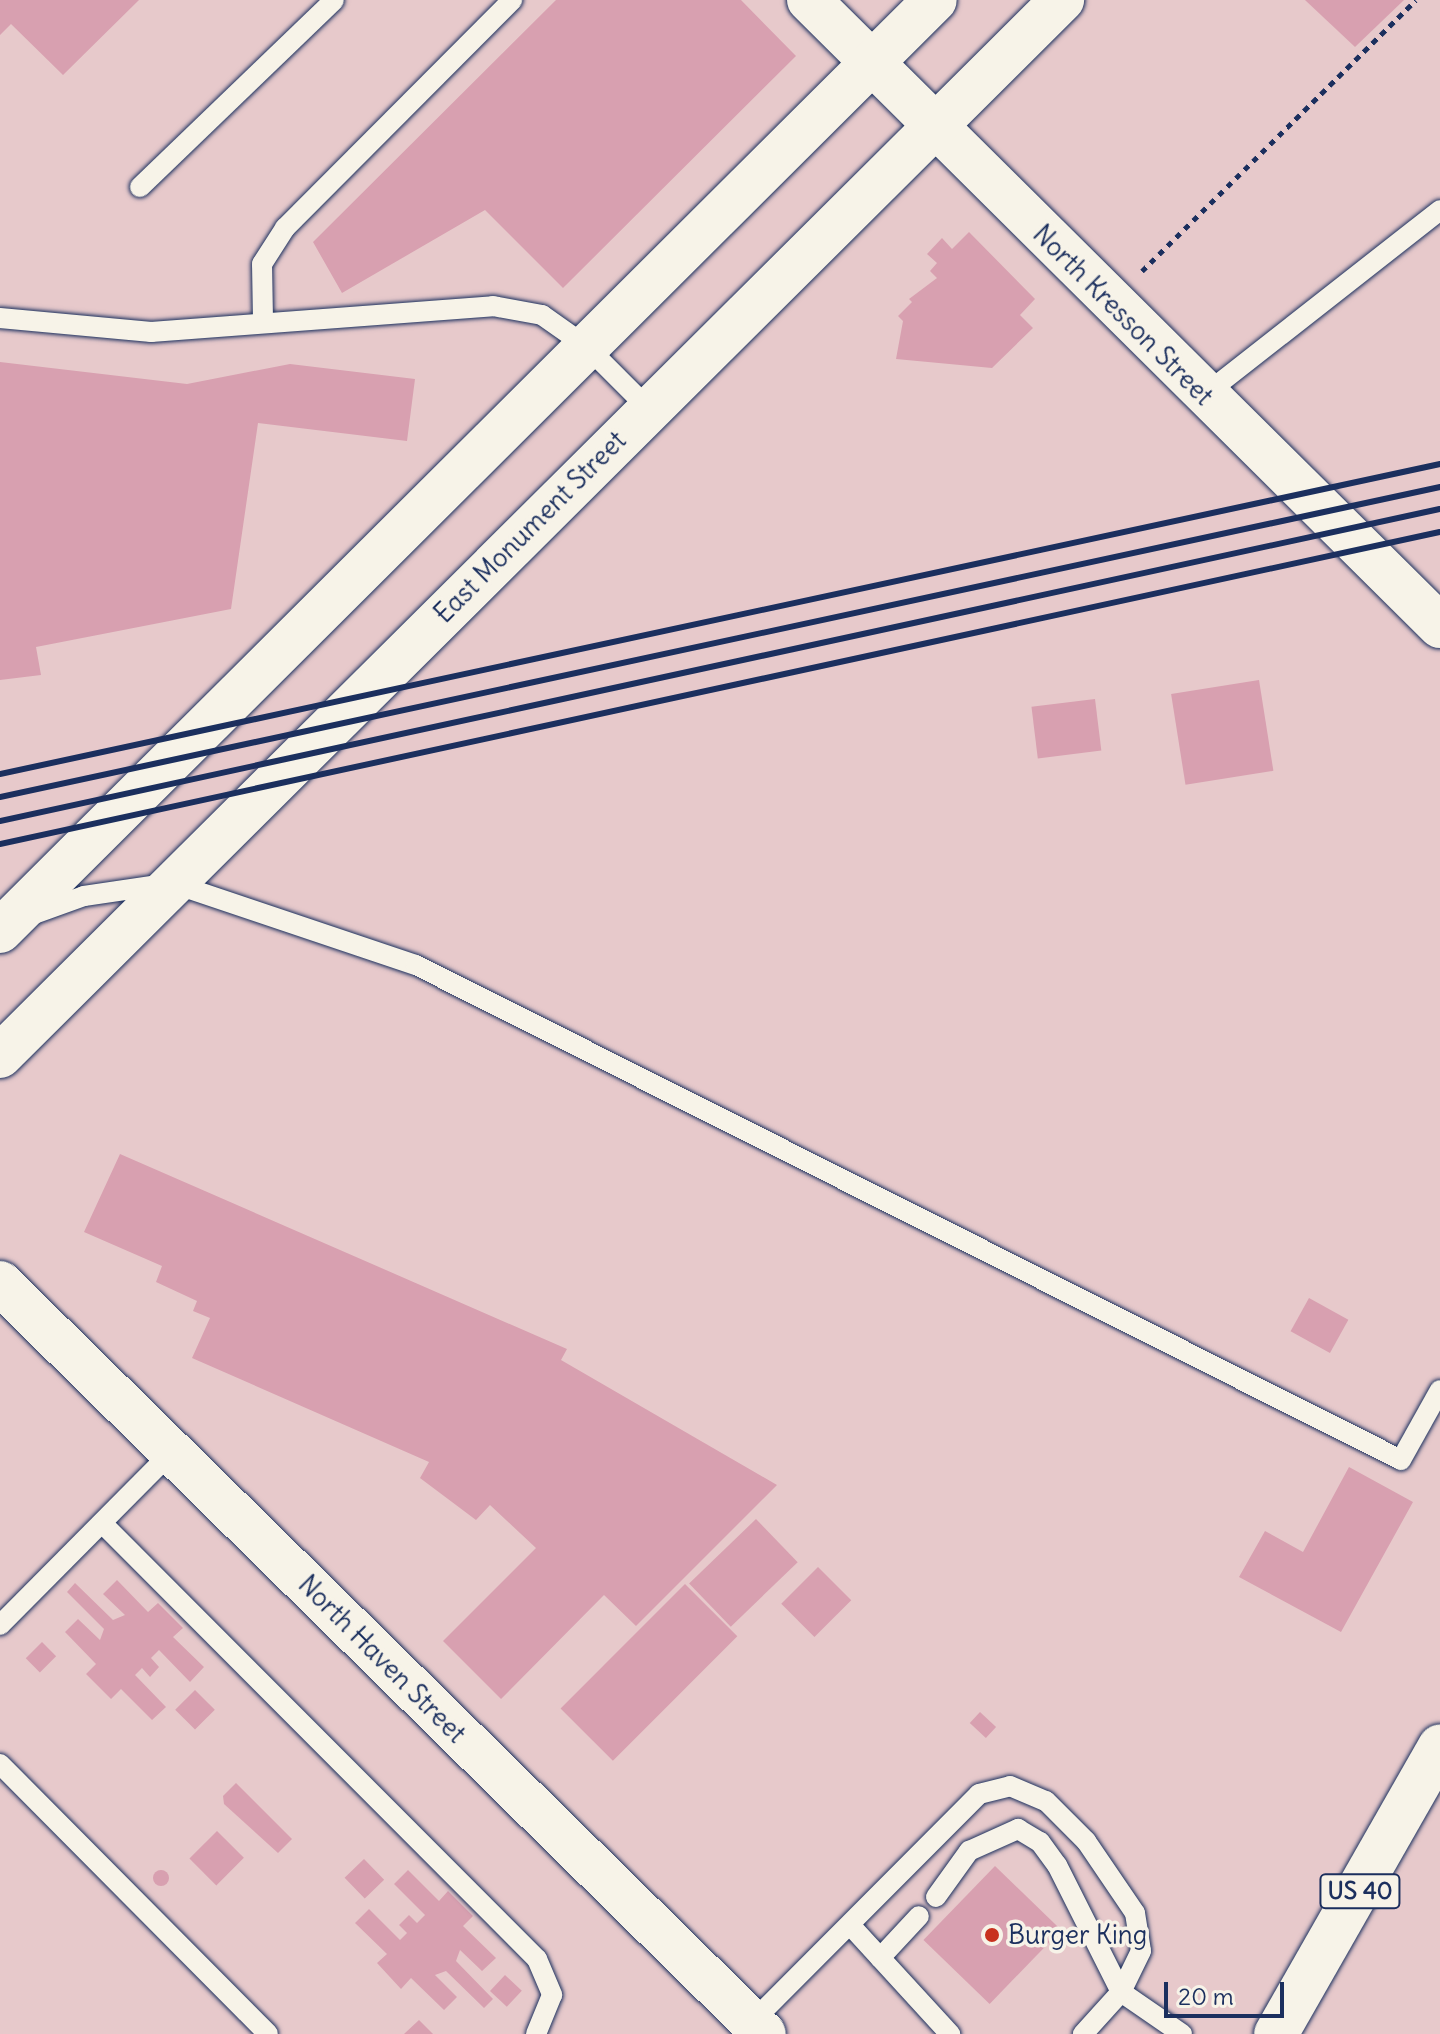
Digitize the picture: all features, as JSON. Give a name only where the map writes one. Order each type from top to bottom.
[{"type":"main road","name":"North Kresson Street","points":[[809,0],[1203,396],[1440,626]]},
{"type":"main road","points":[[4,927],[935,0]]},
{"type":"main road","name":"East Monument Street","points":[[0,1056],[1062,0]]},
{"type":"main road","name":"North Haven Street","points":[[0,1283],[758,2028]]},
{"type":"main road","name":"US 40","points":[[1276,2034],[1440,1746]]},
{"type":"lane","points":[[140,187],[334,0]]},
{"type":"lane","points":[[263,320],[262,264],[285,228],[512,0]]},
{"type":"lane","points":[[1203,396],[1440,210]]},
{"type":"lane","points":[[0,318],[151,332],[263,320],[493,306],[542,315],[586,346],[649,409]]},
{"type":"lane","points":[[4,927],[84,896],[172,883],[416,965],[1401,1460],[1440,1390]]},
{"type":"lane","points":[[0,1625],[172,1452]]},
{"type":"lane","points":[[102,1523],[537,1959],[552,1995],[536,2034]]},
{"type":"lane","points":[[0,1764],[268,2034]]},
{"type":"lane","points":[[758,2028],[851,1926],[979,1794],[1010,1786],[1046,1801],[1086,1841],[1135,1913],[1141,1951],[1121,1992],[1083,2034]]},
{"type":"lane","points":[[936,1897],[969,1851],[1018,1829],[1040,1842],[1057,1865],[1121,1992],[1182,2034]]},
{"type":"lane","points":[[880,1958],[919,1916]]},
{"type":"lane","points":[[851,1926],[950,2034]]},
{"type":"path","points":[[1110,302],[1416,0]]},
{"type":"shaded area","points":[[0,0],[1440,0],[1440,2034],[0,2034]]},
{"type":"building","points":[[0,0],[139,0],[63,75],[11,24],[0,35]]},
{"type":"building","points":[[556,0],[741,0],[796,56],[563,288],[485,210],[342,293],[313,242]]},
{"type":"building","points":[[1305,0],[1404,0],[1355,47]]},
{"type":"building","points":[[969,232],[1035,299],[1020,315],[1033,328],[992,368],[896,359],[903,321],[898,316],[912,302],[909,299],[937,278],[930,271],[937,263],[927,254],[942,238],[952,249]]},
{"type":"building","points":[[0,362],[187,384],[290,364],[415,379],[407,441],[258,423],[231,609],[36,647],[41,675],[0,680]]},
{"type":"building","points":[[1259,680],[1273,771],[1185,785],[1171,694]]},
{"type":"building","points":[[1095,699],[1101,751],[1038,758],[1031,707]]},
{"type":"building","points":[[120,1154],[567,1349],[561,1360],[777,1485],[636,1626],[604,1595],[501,1699],[443,1641],[536,1548],[490,1505],[476,1520],[420,1478],[429,1462],[192,1358],[210,1318],[193,1311],[197,1301],[156,1282],[162,1266],[84,1232]]},
{"type":"building","points":[[1309,1298],[1348,1320],[1330,1353],[1291,1331]]},
{"type":"building","points":[[1349,1467],[1413,1502],[1341,1632],[1239,1577],[1265,1531],[1303,1552]]},
{"type":"building","points":[[756,1519],[798,1562],[731,1627],[689,1584]]},
{"type":"building","points":[[818,1567],[851,1600],[814,1637],[781,1604]]},
{"type":"building","points":[[117,1580],[148,1612],[158,1603],[183,1628],[173,1637],[204,1667],[190,1682],[159,1650],[151,1658],[159,1667],[150,1677],[142,1668],[135,1675],[166,1707],[152,1720],[121,1689],[111,1699],[86,1674],[96,1664],[65,1632],[78,1619],[100,1640],[104,1629],[67,1592],[75,1583],[113,1620],[125,1615],[103,1594]]},
{"type":"building","points":[[685,1584],[737,1636],[613,1761],[561,1708]]},
{"type":"building","points":[[42,1642],[56,1656],[40,1672],[26,1658]]},
{"type":"building","points":[[195,1690],[215,1710],[195,1730],[175,1710]]},
{"type":"building","points":[[980,1712],[996,1727],[986,1738],[970,1723]]},
{"type":"building","points":[[236,1783],[292,1839],[278,1853],[224,1804],[223,1796]]},
{"type":"building","points":[[217,1831],[244,1858],[216,1885],[189,1859]]},
{"type":"building","points":[[364,1859],[384,1880],[365,1899],[345,1878]]},
{"type":"building","name":"Burger King","points":[[995,1866],[1061,1930],[990,2004],[923,1940]]},
{"type":"building","points":[[161,1870],[167,1872],[167,1884],[161,1886],[155,1884],[153,1878],[155,1872]]},
{"type":"building","points":[[408,1870],[439,1901],[448,1891],[473,1916],[463,1926],[496,1958],[482,1971],[460,1950],[456,1961],[493,1999],[484,2008],[446,1971],[435,1975],[457,1997],[444,2010],[411,1978],[401,1989],[377,1963],[387,1954],[355,1923],[369,1909],[400,1940],[407,1933],[399,1925],[409,1915],[417,1923],[425,1915],[394,1884]]},
{"type":"building","points":[[505,1975],[522,1991],[507,2007],[490,1991]]},
{"type":"building","points":[[419,2020],[433,2034],[404,2034]]},
{"type":"railway","points":[[0,774],[1440,464]]},
{"type":"railway","points":[[0,797],[1440,487]]},
{"type":"railway","points":[[0,821],[1440,509]]},
{"type":"railway","points":[[0,844],[1440,532]]},
{"type":"place","name":"Burger King","points":[[992,1935]]}]
